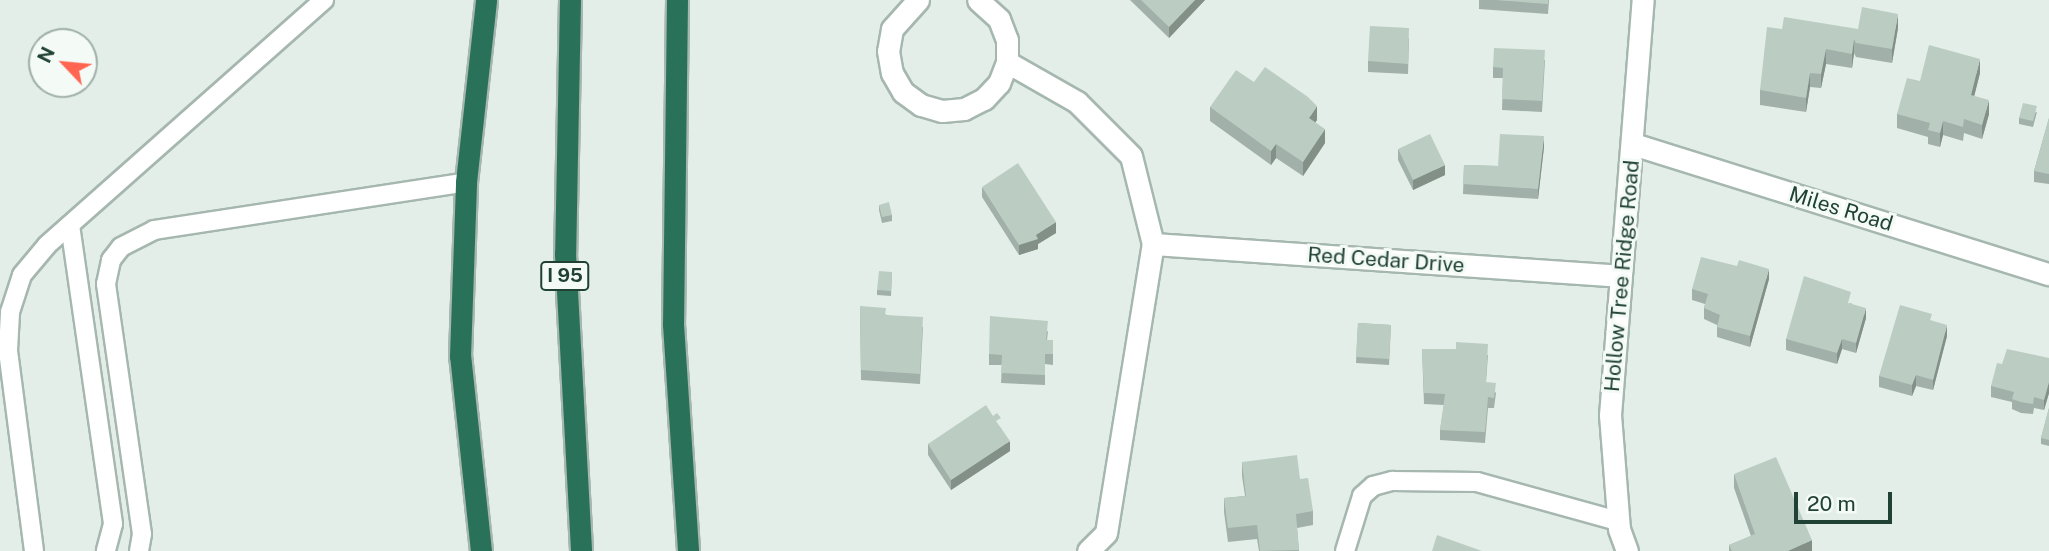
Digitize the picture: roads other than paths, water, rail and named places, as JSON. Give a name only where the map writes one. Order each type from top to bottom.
[{"type":"highway","points":[[481,551],[460,356],[466,182],[486,0]]},
{"type":"highway","name":"I 95","points":[[570,0],[565,254],[581,551]]},
{"type":"highway","points":[[677,0],[673,324],[688,551]]},
{"type":"street","points":[[918,0],[892,29],[888,51],[892,73],[904,92],[920,105],[942,111],[964,109],[984,99],[999,83],[1007,62],[1007,40],[999,19],[978,0]]},
{"type":"street","name":"Hollow Tree Ridge Road","points":[[1628,551],[1618,521],[1610,415],[1643,0]]},
{"type":"street","points":[[1007,62],[1077,102],[1131,156],[1153,244],[1106,533],[1088,551]]},
{"type":"street","name":"Miles Road","points":[[1633,144],[2049,274]]},
{"type":"street","name":"Red Cedar Drive","points":[[1153,244],[1620,276]]},
{"type":"lane","points":[[34,551],[8,351],[10,312],[22,275],[70,225],[324,0]]},
{"type":"lane","points":[[139,551],[142,534],[106,284],[111,260],[121,247],[154,230],[466,182]]},
{"type":"lane","points":[[70,225],[113,524],[106,551]]},
{"type":"lane","points":[[1345,551],[1362,496],[1373,486],[1392,481],[1477,482],[1618,521]]}]
